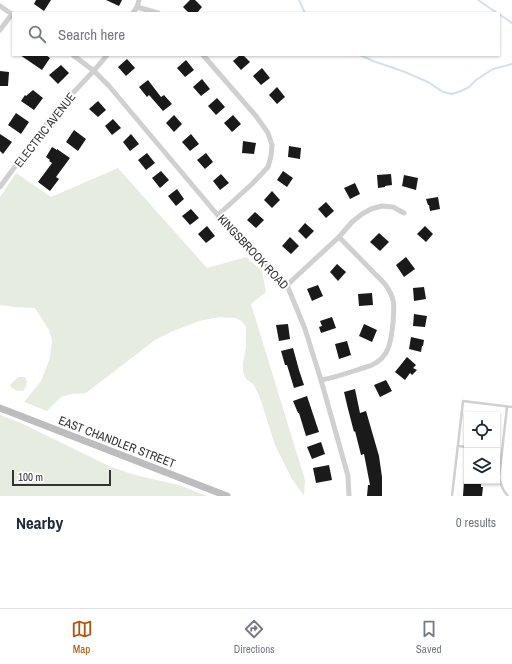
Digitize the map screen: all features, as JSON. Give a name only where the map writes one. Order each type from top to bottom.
[{"type":"street","points":[[134,12],[139,0]]},
{"type":"street","points":[[0,6],[12,15],[0,30]]},
{"type":"street","points":[[137,7],[154,12]]},
{"type":"street","name":"KINGSBROOK ROAD","points":[[74,56],[94,71],[109,86],[231,231],[287,285],[305,329],[321,380],[348,476],[349,496]]},
{"type":"street","name":"ELECTRIC AVENUE","points":[[0,187],[54,114],[106,56]]},
{"type":"street","points":[[204,56],[256,116],[268,133],[272,145],[268,166],[252,184],[218,215]]},
{"type":"street","points":[[287,285],[362,214],[371,209],[382,206],[393,207],[404,213]]},
{"type":"street","points":[[321,380],[336,377],[376,363],[384,355],[392,338],[394,300],[390,291],[386,284],[339,237]]},
{"type":"street","name":"EAST CHANDLER STREET","points":[[0,408],[227,496]]},
{"type":"lane","points":[[452,496],[463,401],[512,407]]},
{"type":"lane","points":[[507,407],[499,478],[502,489],[508,496]]},
{"type":"lane","points":[[458,446],[464,447]]},
{"type":"shaded area","points":[[118,168],[207,268],[246,257],[262,271],[266,292],[251,304],[305,480],[304,496],[292,479],[275,445],[259,395],[253,384],[246,379],[243,372],[246,347],[246,327],[242,321],[235,318],[220,317],[199,321],[171,332],[155,340],[86,393],[71,394],[61,397],[47,411],[24,402],[41,381],[50,358],[52,340],[49,330],[35,308],[0,305],[0,197],[16,173],[51,197]]},
{"type":"shaded area","points":[[18,377],[25,377],[27,381],[23,391],[14,389],[10,385]]},
{"type":"shaded area","points":[[0,415],[21,423],[111,467],[135,475],[179,485],[207,496],[0,496]]},
{"type":"building","points":[[36,0],[51,0],[44,11],[34,4]]},
{"type":"building","points":[[106,0],[122,0],[119,6]]},
{"type":"building","points":[[190,0],[195,0],[202,7],[198,12],[188,12],[183,7]]},
{"type":"building","points":[[21,56],[47,56],[50,58],[42,70]]},
{"type":"building","points":[[239,56],[244,56],[250,62],[241,70],[233,61]]},
{"type":"building","points":[[127,59],[135,68],[126,76],[118,67]]},
{"type":"building","points":[[186,60],[194,70],[185,77],[177,68]]},
{"type":"building","points":[[61,65],[69,73],[58,84],[49,75]]},
{"type":"building","points":[[262,68],[270,78],[261,85],[253,76]]},
{"type":"building","points":[[0,71],[9,72],[8,86],[0,86]]},
{"type":"building","points":[[202,79],[210,89],[201,96],[193,87]]},
{"type":"building","points":[[148,80],[161,97],[164,95],[172,104],[163,111],[149,95],[147,97],[139,87]]},
{"type":"building","points":[[277,87],[285,97],[277,104],[269,95]]},
{"type":"building","points":[[33,90],[43,98],[34,110],[21,101],[25,95],[26,96]]},
{"type":"building","points":[[217,98],[225,107],[216,115],[208,106]]},
{"type":"building","points":[[98,101],[106,110],[98,117],[89,109]]},
{"type":"building","points":[[16,113],[29,122],[21,134],[8,125]]},
{"type":"building","points":[[174,115],[182,124],[174,132],[166,123]]},
{"type":"building","points":[[233,115],[241,124],[232,132],[224,123]]},
{"type":"building","points":[[113,119],[121,128],[112,135],[105,126]]},
{"type":"building","points":[[74,130],[86,139],[78,151],[66,142]]},
{"type":"building","points":[[0,134],[12,142],[3,154],[0,151]]},
{"type":"building","points":[[131,134],[139,144],[130,151],[123,142]]},
{"type":"building","points":[[191,134],[199,144],[190,151],[182,142]]},
{"type":"building","points":[[243,141],[256,143],[254,154],[242,153]]},
{"type":"building","points":[[289,146],[301,148],[300,159],[288,157]]},
{"type":"building","points":[[52,147],[70,158],[56,177],[59,179],[50,191],[38,182],[52,163],[46,157]]},
{"type":"building","points":[[147,153],[155,163],[146,170],[138,160]]},
{"type":"building","points":[[206,153],[213,162],[205,169],[197,160]]},
{"type":"building","points":[[161,171],[169,180],[160,188],[152,178]]},
{"type":"building","points":[[283,171],[293,178],[287,187],[277,180]]},
{"type":"building","points":[[221,174],[229,183],[220,190],[213,181]]},
{"type":"building","points":[[391,174],[392,185],[378,188],[377,175]]},
{"type":"building","points":[[404,175],[418,178],[416,190],[402,186]]},
{"type":"building","points":[[355,183],[360,194],[350,199],[344,188]]},
{"type":"building","points":[[177,189],[184,199],[176,206],[168,196]]},
{"type":"building","points":[[272,191],[280,200],[272,208],[264,200]]},
{"type":"building","points":[[438,197],[440,209],[430,211],[426,199]]},
{"type":"building","points":[[326,202],[334,211],[326,218],[318,209]]},
{"type":"building","points":[[191,209],[199,218],[190,225],[182,216]]},
{"type":"building","points":[[255,212],[264,220],[256,228],[247,220]]},
{"type":"building","points":[[305,223],[314,231],[306,239],[298,231]]},
{"type":"building","points":[[207,226],[215,236],[206,243],[198,234]]},
{"type":"building","points":[[425,226],[433,234],[426,242],[417,234]]},
{"type":"building","points":[[379,233],[389,242],[380,251],[370,242]]},
{"type":"building","points":[[290,237],[299,246],[291,254],[282,246]]},
{"type":"building","points":[[406,257],[415,269],[404,277],[396,265]]},
{"type":"building","points":[[337,264],[346,272],[338,281],[330,272]]},
{"type":"building","points":[[318,285],[323,296],[312,301],[307,289]]},
{"type":"building","points":[[424,287],[426,299],[414,301],[413,288]]},
{"type":"building","points":[[372,293],[373,305],[359,306],[358,294]]},
{"type":"building","points":[[414,314],[427,316],[425,327],[413,326]]},
{"type":"building","points":[[332,317],[336,328],[321,333],[319,327],[322,326],[320,321]]},
{"type":"building","points":[[288,324],[290,339],[279,341],[276,325]]},
{"type":"building","points":[[364,324],[377,330],[372,342],[359,336]]},
{"type":"building","points":[[411,337],[424,340],[421,352],[409,349]]},
{"type":"building","points":[[347,341],[351,355],[339,359],[335,344]]},
{"type":"building","points":[[293,348],[304,385],[294,388],[281,351]]},
{"type":"building","points":[[407,357],[416,365],[413,368],[417,370],[412,375],[410,373],[405,380],[395,372]]},
{"type":"building","points":[[386,380],[392,391],[380,397],[374,385]]},
{"type":"building","points":[[355,389],[360,413],[366,411],[379,456],[382,477],[382,496],[367,496],[368,485],[370,485],[364,454],[361,455],[344,392]]},
{"type":"building","points":[[307,396],[319,432],[306,436],[299,413],[293,401]]},
{"type":"building","points":[[321,442],[325,454],[312,459],[307,447]]},
{"type":"building","points":[[329,465],[332,480],[316,483],[313,468]]},
{"type":"building","points":[[464,481],[464,484],[481,484],[481,487],[483,487],[482,496],[463,496]]},
{"type":"waterway","points":[[299,0],[305,12]]},
{"type":"waterway","points":[[478,0],[496,12]]},
{"type":"waterway","points":[[500,15],[512,23]]},
{"type":"waterway","points":[[362,56],[405,72],[428,82],[443,92],[452,94],[469,87],[476,80],[493,69],[512,64]]}]
